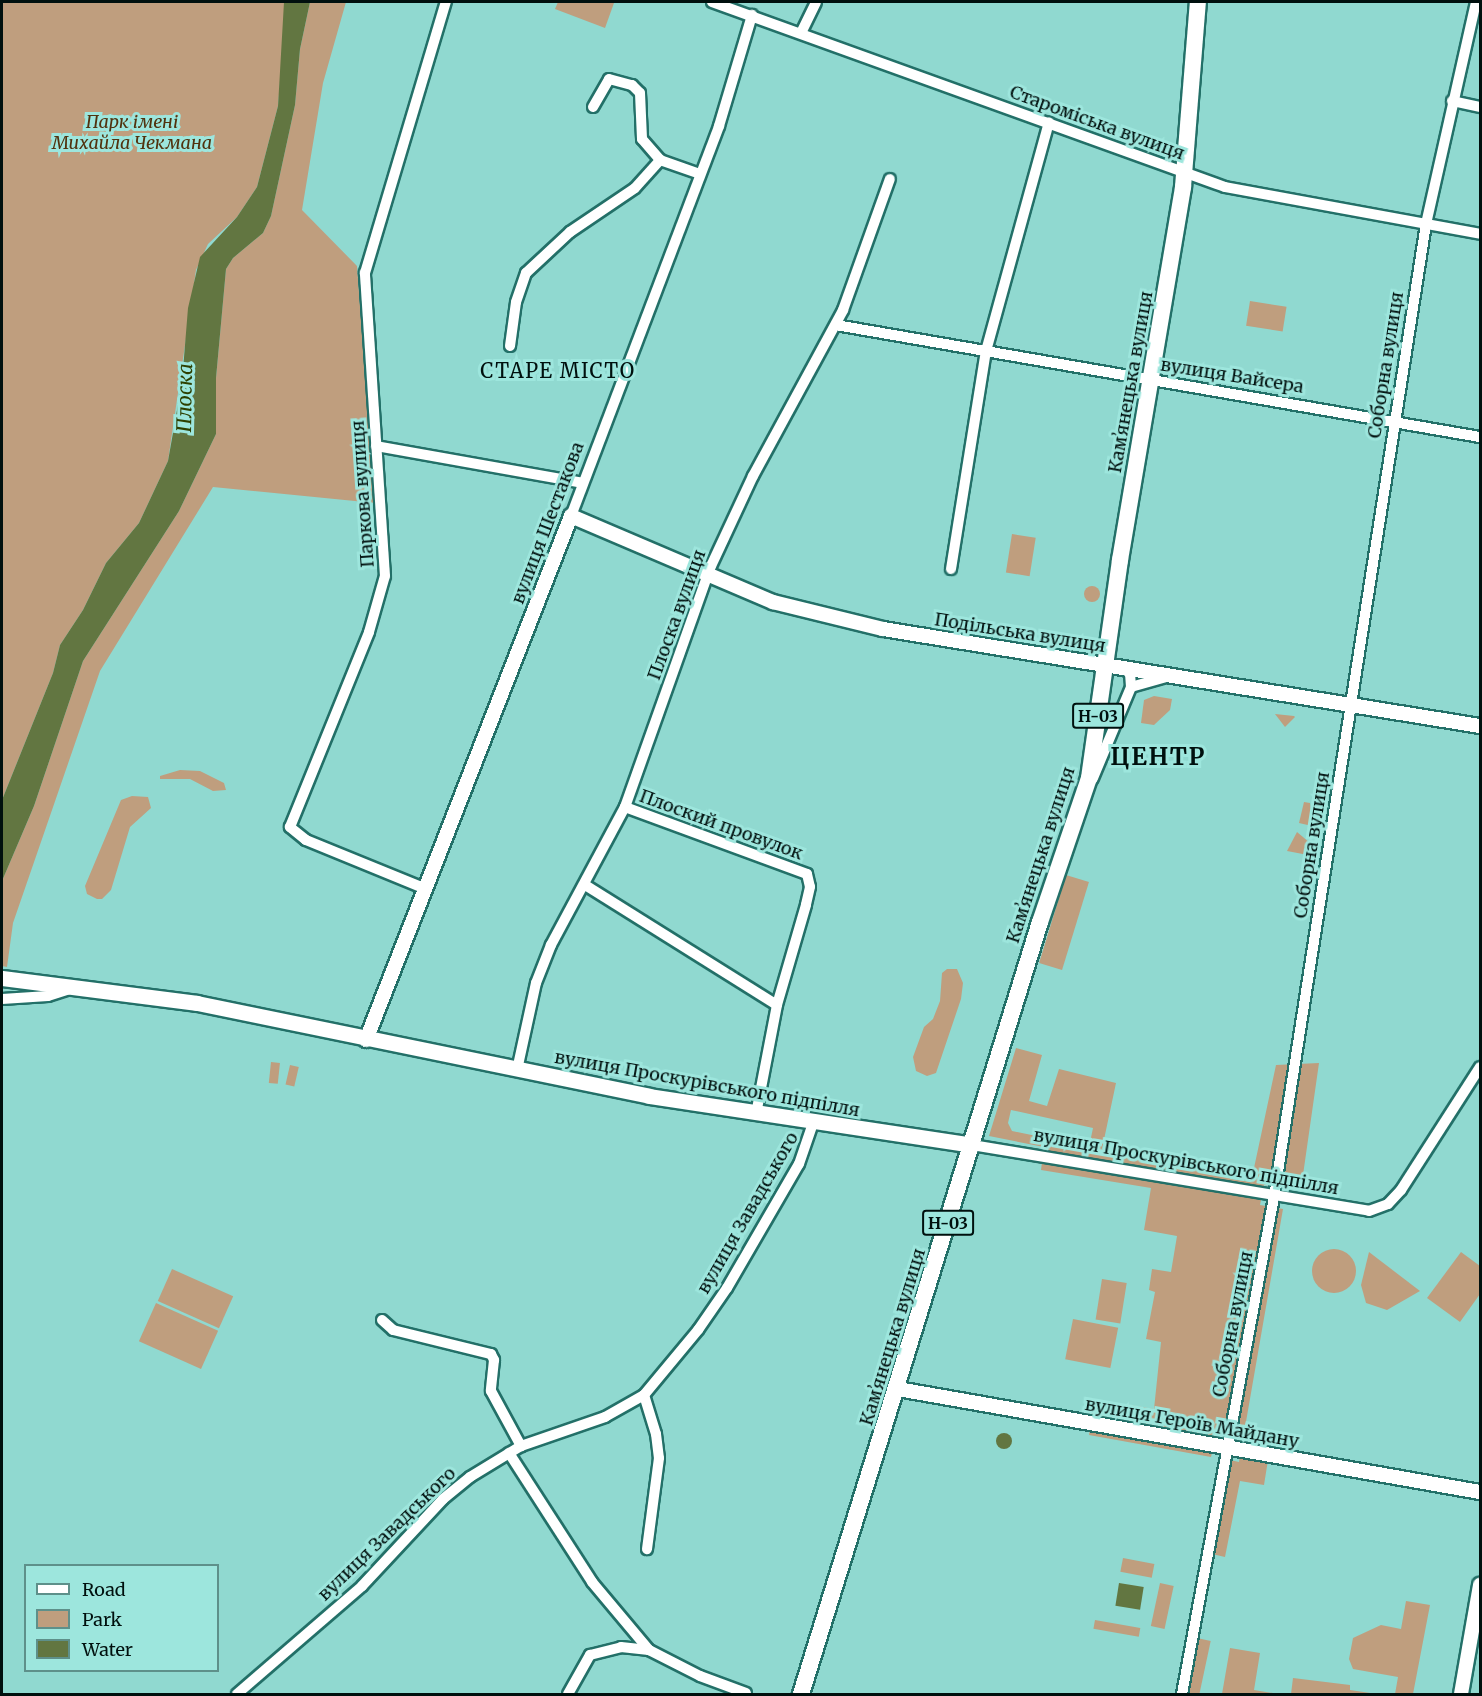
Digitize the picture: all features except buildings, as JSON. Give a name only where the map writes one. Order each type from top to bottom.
[{"type":"main road","name":"Камʼянецька вулиця","points":[[801,1695],[898,1389],[1040,922],[1082,804],[1094,750],[1108,636],[1185,172],[1198,2]]},
{"type":"main road","name":"вулиця Проскурівського підпілля","points":[[2,978],[197,1003],[517,1070],[756,1114],[972,1145]]},
{"type":"street","name":"Паркова вулиця","points":[[426,889],[306,840],[290,827],[369,632],[385,576],[365,273],[446,2]]},
{"type":"street","name":"Староміська вулиця","points":[[712,2],[1225,187],[1480,234]]},
{"type":"street","points":[[801,33],[816,2]]},
{"type":"street","name":"Соборна вулиця","points":[[1182,1695],[1274,1197],[1393,421],[1426,224],[1476,2]]},
{"type":"street","name":"вулиця Шестакова","points":[[366,1040],[571,516],[700,174],[737,74],[752,15]]},
{"type":"street","points":[[593,107],[603,84],[616,78],[632,85],[640,93],[639,133],[660,160],[700,174]]},
{"type":"street","points":[[1452,101],[1480,106]]},
{"type":"street","points":[[951,569],[986,351],[1049,123]]},
{"type":"street","points":[[510,346],[516,302],[526,273],[570,232],[635,188],[660,160]]},
{"type":"street","name":"Плоска вулиця","points":[[517,1070],[536,983],[551,945],[625,807],[709,576],[753,476],[836,325],[890,179]]},
{"type":"street","name":"вулиця Вайсера","points":[[836,325],[1480,437]]},
{"type":"street","points":[[376,446],[583,483]]},
{"type":"street","name":"Подільська вулиця","points":[[571,516],[773,602],[883,629],[1480,726]]},
{"type":"street","points":[[1082,804],[1131,687],[1126,668],[1112,656],[1108,636]]},
{"type":"street","points":[[1131,687],[1158,678],[1180,677]]},
{"type":"street","name":"Плоский провулок","points":[[625,807],[807,874],[810,887],[806,905],[777,1005]]},
{"type":"street","points":[[585,885],[777,1005],[756,1114]]},
{"type":"street","points":[[2,999],[48,996],[76,987]]},
{"type":"street","name":"вулиця Проскурівського підпілля","points":[[972,1145],[1274,1197],[1369,1210],[1388,1204],[1401,1190],[1480,1066]]},
{"type":"street","name":"вулиця Завадського","points":[[237,1695],[362,1586],[443,1499],[521,1446],[605,1417],[644,1395],[698,1330],[727,1288],[799,1164],[813,1123]]},
{"type":"street","points":[[382,1320],[393,1330],[491,1354],[494,1360],[491,1391],[521,1446]]},
{"type":"street","name":"вулиця Героїв Майдану","points":[[898,1389],[1480,1492]]},
{"type":"street","points":[[644,1395],[656,1434],[659,1458],[647,1549]]},
{"type":"street","points":[[508,1453],[592,1582],[650,1650]]},
{"type":"street","points":[[1461,1695],[1480,1585]]},
{"type":"street","points":[[568,1695],[590,1655],[621,1647],[650,1650],[700,1676],[746,1693]]},
{"type":"green space","name":"Парк імені Михайла Чекмана","points":[[2,2],[284,2],[286,10],[278,106],[257,187],[237,217],[208,244],[196,270],[168,461],[139,523],[106,563],[83,610],[60,645],[53,673],[2,800]]},
{"type":"green space","points":[[310,2],[346,2],[323,83],[302,210],[357,266],[375,503],[213,487],[100,671],[13,923],[7,967],[2,966],[2,881],[34,806],[83,661],[179,511],[216,434],[216,378],[226,269],[233,258],[263,233],[271,216],[295,105],[300,49]]},
{"type":"green space","points":[[558,2],[614,3],[605,28],[555,9]]},
{"type":"green space","points":[[1250,301],[1287,307],[1283,331],[1246,326]]},
{"type":"green space","points":[[1012,534],[1036,538],[1030,576],[1006,573]]},
{"type":"green space","points":[[1092,586],[1098,588],[1100,594],[1098,600],[1092,602],[1086,600],[1084,594],[1086,588]]},
{"type":"green space","points":[[1154,696],[1172,699],[1170,710],[1154,725],[1141,723],[1144,700]]},
{"type":"green space","points":[[1275,714],[1294,716],[1295,717],[1285,727]]},
{"type":"green space","points":[[180,770],[200,771],[224,783],[226,790],[213,791],[190,779],[160,779],[160,776]]},
{"type":"green space","points":[[132,796],[148,797],[151,808],[130,827],[111,890],[102,899],[97,899],[87,894],[85,886],[121,800]]},
{"type":"green space","points":[[1304,802],[1310,803],[1312,826],[1299,823]]},
{"type":"green space","points":[[1297,832],[1310,843],[1308,855],[1287,851]]},
{"type":"green space","points":[[1066,875],[1089,882],[1062,970],[1039,963]]},
{"type":"green space","points":[[947,969],[957,969],[963,983],[961,999],[936,1073],[927,1076],[916,1071],[913,1057],[924,1027],[933,1019],[940,1001],[942,973]]},
{"type":"green space","points":[[1016,1048],[1042,1055],[1029,1101],[1047,1106],[1059,1069],[1116,1083],[1102,1149],[1202,1165],[1230,1172],[1230,1179],[1251,1182],[1276,1065],[1319,1063],[1301,1189],[1264,1185],[1260,1205],[1283,1209],[1243,1439],[1216,1434],[1211,1457],[1089,1435],[1092,1413],[1121,1418],[1124,1404],[1154,1409],[1161,1342],[1146,1339],[1155,1292],[1149,1290],[1152,1269],[1171,1272],[1177,1236],[1144,1230],[1151,1188],[1041,1170],[1044,1147],[989,1136]],"holes":[[[1011,1110],[1093,1128],[1089,1147],[1012,1131],[1008,1123]]]},
{"type":"green space","points":[[271,1062],[280,1063],[278,1084],[269,1083]]},
{"type":"green space","points":[[290,1065],[299,1067],[294,1087],[286,1084]]},
{"type":"green space","points":[[1334,1249],[1349,1256],[1356,1271],[1349,1286],[1334,1293],[1319,1286],[1312,1271],[1319,1256]]},
{"type":"green space","points":[[1369,1252],[1420,1291],[1387,1310],[1366,1303],[1361,1285]]},
{"type":"green space","points":[[1461,1252],[1480,1266],[1480,1294],[1460,1322],[1427,1298]]},
{"type":"green space","points":[[172,1269],[233,1296],[219,1328],[158,1301]]},
{"type":"green space","points":[[1102,1279],[1127,1283],[1120,1323],[1096,1319]]},
{"type":"green space","points":[[156,1303],[218,1331],[201,1369],[139,1341]]},
{"type":"green space","points":[[1073,1319],[1118,1328],[1110,1368],[1065,1359]]},
{"type":"green space","points":[[1240,1455],[1268,1460],[1264,1485],[1240,1481],[1225,1557],[1212,1554],[1230,1460],[1239,1462]]},
{"type":"green space","points":[[1123,1558],[1154,1564],[1152,1578],[1120,1572]]},
{"type":"green space","points":[[1160,1583],[1174,1586],[1165,1629],[1151,1626]]},
{"type":"green space","points":[[1406,1601],[1430,1605],[1413,1694],[1395,1694],[1398,1677],[1353,1669],[1349,1659],[1353,1638],[1381,1625],[1401,1629]]},
{"type":"green space","points":[[1095,1620],[1140,1628],[1139,1637],[1093,1629]]},
{"type":"green space","points":[[1197,1638],[1211,1641],[1199,1694],[1185,1694]]},
{"type":"green space","points":[[1230,1648],[1260,1653],[1254,1690],[1279,1694],[1222,1694]]},
{"type":"green space","points":[[1293,1678],[1350,1685],[1350,1690],[1377,1694],[1291,1694]]},
{"type":"water","name":"Плоска","points":[[284,2],[310,2],[300,49],[295,105],[271,216],[263,233],[233,258],[226,269],[216,378],[216,434],[179,511],[83,661],[34,806],[2,881],[2,800],[53,673],[60,645],[83,610],[106,563],[139,523],[168,461],[182,382],[188,308],[200,257],[237,217],[257,187],[278,106]]},
{"type":"water","points":[[1004,1433],[1010,1435],[1012,1441],[1010,1447],[1004,1449],[998,1447],[996,1441],[998,1435]]},
{"type":"water","points":[[1119,1583],[1144,1587],[1140,1610],[1115,1606]]},
{"type":"district","name":"СТАРЕ МІСТО","points":[[558,370]]},
{"type":"district","name":"ЦЕНТР","points":[[1158,757]]}]
